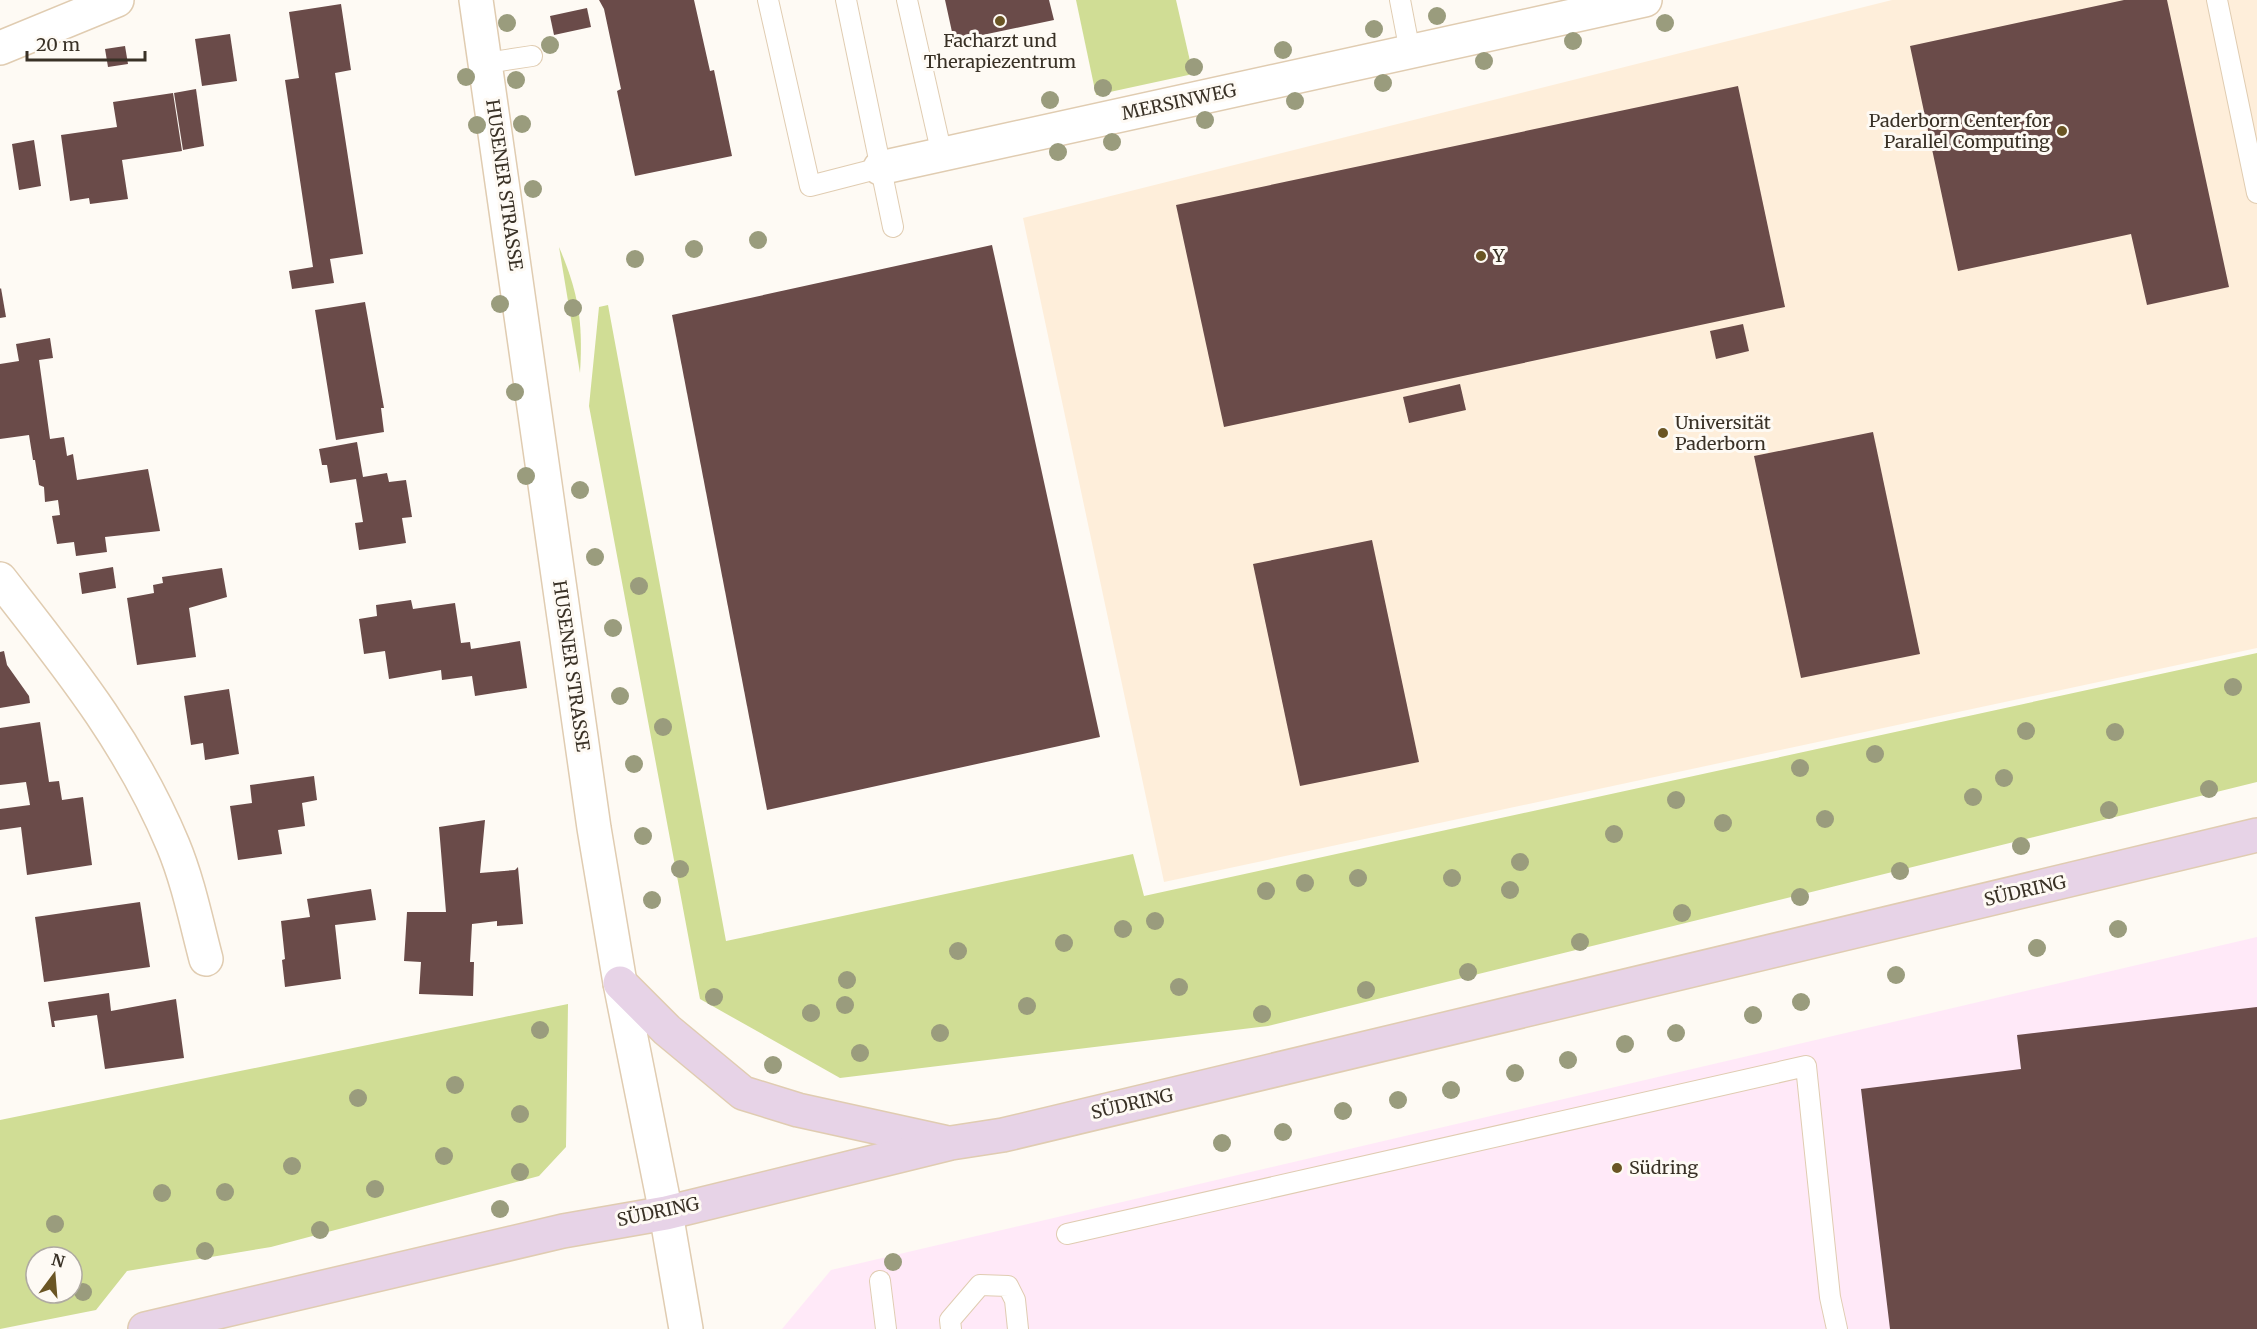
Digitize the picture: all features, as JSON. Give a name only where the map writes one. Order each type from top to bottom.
[{"type":"main road","name":"SÜDRING","points":[[145,1329],[562,1231],[666,1213],[951,1143],[1003,1135],[2257,836]]},
{"type":"main road","points":[[620,983],[667,1030],[743,1093],[798,1110],[951,1143]]},
{"type":"street","points":[[0,48],[117,0]]},
{"type":"street","name":"HUSENER STRASSE","points":[[476,0],[487,63],[594,828],[620,983],[666,1213],[686,1329]]},
{"type":"street","name":"MERSINWEG","points":[[880,168],[1645,0]]},
{"type":"street","points":[[0,579],[95,701],[136,765],[174,846],[206,959]]},
{"type":"lane","points":[[768,0],[810,186],[880,168]]},
{"type":"lane","points":[[846,0],[893,226]]},
{"type":"lane","points":[[907,0],[942,154]]},
{"type":"lane","points":[[1400,0],[1410,51]]},
{"type":"lane","points":[[2217,0],[2257,193]]},
{"type":"lane","points":[[487,63],[532,56]]},
{"type":"lane","points":[[1067,1234],[1806,1066],[1830,1297],[1837,1329]]},
{"type":"lane","points":[[880,1281],[886,1329]]},
{"type":"lane","points":[[951,1329],[950,1320],[980,1284],[1008,1286],[1015,1300],[1018,1329]]},
{"type":"shaded area","name":"Universität Paderborn","points":[[1892,0],[2257,0],[2257,648],[1164,882],[1023,218]]},
{"type":"shaded area","points":[[2257,937],[2257,1329],[782,1329],[831,1270]]},
{"type":"green space","points":[[1076,0],[1176,0],[1193,74],[1096,95]]},
{"type":"green space","points":[[559,247],[571,279],[578,308],[581,338],[580,373]]},
{"type":"green space","points":[[608,305],[726,941],[1133,854],[1144,896],[2257,653],[2257,782],[1268,1026],[840,1078],[700,999],[589,406],[599,307]]},
{"type":"green space","points":[[568,1004],[566,1147],[539,1176],[271,1247],[127,1271],[96,1310],[0,1329],[0,1120]]},
{"type":"building","points":[[599,0],[694,0],[710,71],[714,70],[732,156],[635,176],[617,91],[621,89],[604,9]]},
{"type":"building","name":"Facharzt und Therapiezentrum","points":[[945,0],[1049,0],[1054,20],[954,41]]},
{"type":"building","name":"Paderborn Center for Parallel Computing","points":[[2124,0],[2167,0],[2229,287],[2147,305],[2131,234],[1958,271],[1910,46]]},
{"type":"building","points":[[341,4],[351,70],[335,73],[363,254],[330,259],[334,283],[292,289],[289,271],[313,267],[285,80],[299,78],[289,12]]},
{"type":"building","points":[[587,8],[591,27],[554,35],[550,16]]},
{"type":"building","points":[[230,34],[237,81],[202,86],[195,39]]},
{"type":"building","points":[[125,46],[128,64],[108,67],[105,49]]},
{"type":"building","name":"Y","points":[[1738,86],[1785,307],[1224,427],[1176,205]]},
{"type":"building","points":[[196,89],[204,146],[183,150],[174,93]]},
{"type":"building","points":[[173,93],[182,151],[122,160],[128,199],[90,204],[89,198],[70,201],[61,135],[117,127],[113,102]]},
{"type":"building","points":[[34,140],[41,186],[19,190],[12,144]]},
{"type":"building","points":[[992,245],[1100,737],[767,810],[672,315]]},
{"type":"building","points":[[0,289],[6,317],[0,318]]},
{"type":"building","points":[[365,302],[384,408],[381,408],[384,432],[336,440],[315,310]]},
{"type":"building","points":[[1743,324],[1749,351],[1716,359],[1710,331]]},
{"type":"building","points":[[50,338],[53,358],[39,360],[50,439],[64,437],[67,456],[73,454],[77,480],[148,469],[160,531],[105,537],[107,552],[76,556],[74,542],[57,544],[52,516],[60,515],[58,500],[45,502],[44,487],[39,485],[29,435],[0,439],[0,364],[19,361],[16,344]]},
{"type":"building","points":[[1460,384],[1466,410],[1409,423],[1403,397]]},
{"type":"building","points":[[1873,432],[1920,654],[1801,678],[1754,456]]},
{"type":"building","points":[[357,442],[363,477],[387,473],[389,482],[406,480],[412,517],[402,518],[406,543],[359,550],[355,523],[363,522],[356,479],[330,483],[327,465],[322,465],[319,449]]},
{"type":"building","points":[[1372,540],[1419,762],[1300,786],[1253,564]]},
{"type":"building","points":[[113,567],[116,588],[82,594],[79,573]]},
{"type":"building","points":[[222,568],[227,597],[189,608],[196,657],[137,665],[127,598],[154,593],[153,585],[163,583],[162,577]]},
{"type":"building","points":[[411,600],[413,609],[455,603],[461,643],[470,642],[471,649],[520,641],[527,688],[475,696],[472,676],[442,680],[441,670],[389,679],[385,651],[364,654],[359,619],[377,616],[376,605]]},
{"type":"building","points":[[4,651],[7,665],[29,696],[30,703],[0,708],[0,652]]},
{"type":"building","points":[[229,689],[239,754],[205,760],[203,743],[191,745],[184,696]]},
{"type":"building","points":[[40,722],[49,782],[59,781],[62,800],[83,797],[92,865],[27,875],[21,827],[0,830],[0,809],[30,805],[26,782],[0,785],[0,728]]},
{"type":"building","points":[[314,776],[317,800],[302,803],[305,826],[278,830],[282,854],[238,860],[230,806],[252,803],[250,785]]},
{"type":"building","points":[[485,820],[480,873],[515,870],[518,867],[523,924],[497,926],[497,921],[472,924],[470,962],[474,962],[473,996],[419,994],[421,962],[404,961],[407,912],[446,912],[439,827]]},
{"type":"building","points":[[371,889],[376,920],[335,925],[341,979],[285,987],[281,921],[310,917],[307,899]]},
{"type":"building","points":[[140,902],[150,967],[44,982],[35,917]]},
{"type":"building","points":[[109,993],[111,1011],[176,999],[184,1058],[105,1069],[97,1015],[54,1021],[55,1027],[52,1027],[48,1002]]},
{"type":"building","points":[[2257,1007],[2257,1329],[1890,1329],[1861,1089],[2021,1069],[2017,1035]]},
{"type":"place","name":"Facharzt und Therapiezentrum","points":[[1000,21]]},
{"type":"place","name":"Paderborn Center for Parallel Computing","points":[[2062,131]]},
{"type":"place","name":"Y","points":[[1481,256]]},
{"type":"place","name":"Universität Paderborn","points":[[1663,433]]},
{"type":"place","name":"Südring","points":[[1617,1168]]}]
